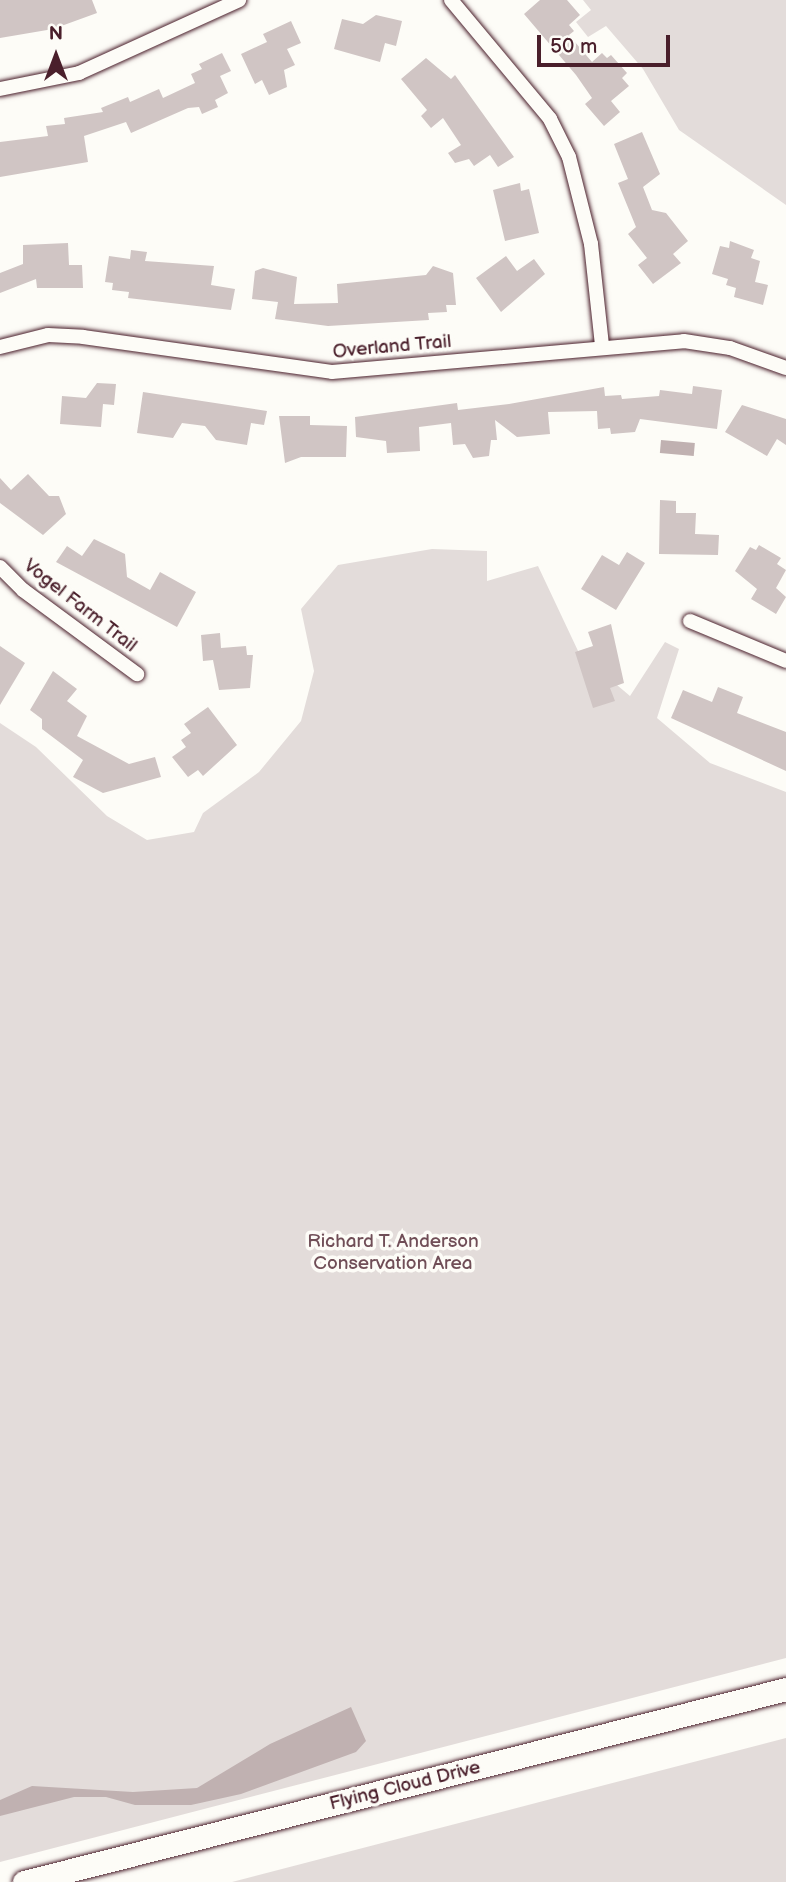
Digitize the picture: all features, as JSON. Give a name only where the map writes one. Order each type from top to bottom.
[{"type":"main road","name":"Flying Cloud Drive","points":[[24,1882],[785,1689]]},
{"type":"street","points":[[0,89],[79,73],[239,0]]},
{"type":"street","points":[[451,0],[543,111],[569,157],[591,244],[602,345]]},
{"type":"street","name":"Overland Trail","points":[[0,347],[48,335],[83,337],[332,372],[602,345],[684,341],[730,348],[786,368]]},
{"type":"street","name":"Vogel Farm Trail","points":[[0,567],[23,590],[137,674]]},
{"type":"street","points":[[690,621],[786,661]]},
{"type":"green space","points":[[583,0],[786,0],[786,205],[679,130],[643,69],[606,26],[588,37],[576,22],[591,10]]},
{"type":"green space","name":"Richard T. Anderson Conservation Area","points":[[432,549],[487,551],[487,581],[538,566],[579,653],[630,696],[665,642],[679,649],[657,718],[710,763],[786,792],[786,1658],[0,1862],[0,723],[36,747],[107,816],[147,840],[194,832],[203,813],[259,772],[301,721],[314,671],[301,609],[338,565]]},
{"type":"green space","points":[[786,1738],[786,1882],[232,1882],[574,1793]]},
{"type":"shaded area","points":[[661,440],[695,443],[694,456],[660,453]]},
{"type":"shaded area","points":[[351,1707],[366,1741],[356,1752],[241,1794],[191,1805],[135,1805],[106,1797],[74,1797],[0,1816],[0,1800],[32,1786],[133,1792],[197,1788],[270,1744]]},
{"type":"building","points":[[0,0],[92,0],[97,13],[53,29],[0,38]]},
{"type":"building","points":[[540,0],[567,0],[580,15],[569,25],[574,31],[569,35],[592,62],[602,53],[607,58],[611,55],[627,73],[622,78],[629,86],[611,101],[620,112],[604,126],[585,104],[592,98],[576,75],[524,14]]},
{"type":"building","points":[[376,15],[402,21],[396,46],[385,43],[380,62],[334,49],[342,19],[363,24]]},
{"type":"building","points":[[291,21],[301,43],[287,49],[295,65],[284,70],[287,87],[269,95],[262,80],[255,84],[241,54],[267,42],[263,34]]},
{"type":"building","points":[[222,53],[231,71],[220,76],[228,93],[215,100],[218,107],[202,114],[199,107],[188,108],[131,133],[126,122],[84,136],[88,162],[0,177],[0,142],[48,136],[46,126],[65,124],[64,118],[103,112],[101,108],[128,97],[130,102],[159,89],[163,98],[195,83],[191,74],[202,69],[199,64]]},
{"type":"building","points":[[426,58],[451,79],[455,75],[514,157],[498,167],[490,155],[474,166],[469,159],[455,163],[448,153],[461,145],[443,118],[431,128],[421,116],[427,110],[401,79]]},
{"type":"building","points":[[642,132],[660,174],[643,187],[652,210],[666,213],[688,241],[673,254],[681,263],[653,284],[638,265],[647,258],[628,234],[636,227],[618,183],[628,179],[614,144]]},
{"type":"building","points":[[520,183],[521,191],[529,189],[539,233],[505,241],[493,190]]},
{"type":"building","points":[[730,241],[754,250],[751,258],[760,261],[755,282],[768,285],[763,305],[734,297],[736,288],[726,285],[728,279],[712,274],[720,246],[729,248]]},
{"type":"building","points":[[68,243],[69,265],[82,265],[83,288],[37,288],[36,279],[0,293],[0,273],[23,264],[23,245]]},
{"type":"building","points":[[131,250],[147,252],[145,261],[214,266],[211,285],[235,289],[231,310],[128,298],[129,292],[112,290],[113,283],[105,282],[109,256],[130,259]]},
{"type":"building","points":[[506,256],[517,271],[534,259],[545,274],[501,312],[476,278]]},
{"type":"building","points":[[433,266],[453,273],[456,305],[446,305],[447,312],[428,313],[429,320],[328,326],[275,319],[278,302],[252,299],[255,271],[263,268],[297,277],[294,304],[338,303],[337,284],[426,275]]},
{"type":"building","points":[[97,383],[116,384],[114,405],[103,404],[101,427],[60,424],[62,396],[86,398]]},
{"type":"building","points":[[693,386],[722,390],[717,429],[640,419],[635,432],[611,434],[610,428],[598,429],[597,411],[548,412],[550,434],[517,437],[495,420],[497,440],[491,440],[489,456],[473,458],[465,444],[453,445],[451,423],[419,427],[420,451],[387,453],[386,441],[356,437],[355,417],[457,403],[458,410],[509,404],[604,387],[605,396],[621,395],[622,399],[659,396],[660,390],[692,394]]},
{"type":"building","points":[[143,392],[267,411],[264,425],[251,423],[247,445],[216,440],[205,426],[182,423],[173,438],[137,433]]},
{"type":"building","points":[[742,405],[786,419],[786,445],[777,439],[767,456],[725,432]]},
{"type":"building","points":[[279,416],[310,416],[310,425],[347,426],[346,457],[301,457],[285,463]]},
{"type":"building","points":[[28,474],[49,496],[59,496],[66,514],[43,535],[0,503],[0,478],[11,490]]},
{"type":"building","points":[[660,500],[676,501],[676,513],[696,513],[695,534],[719,535],[718,555],[659,554]]},
{"type":"building","points":[[94,539],[125,554],[127,577],[150,590],[160,572],[196,592],[177,627],[56,562],[67,546],[82,556]]},
{"type":"building","points":[[759,545],[781,558],[777,564],[786,570],[776,588],[786,597],[776,614],[751,599],[757,589],[735,571],[750,547],[756,550]]},
{"type":"building","points":[[627,552],[645,563],[616,610],[581,589],[602,555],[619,565]]},
{"type":"building","points":[[611,624],[624,683],[610,688],[615,701],[593,708],[575,652],[593,646],[588,632]]},
{"type":"building","points":[[220,633],[221,648],[246,646],[247,655],[253,655],[250,688],[219,690],[213,660],[203,661],[201,635]]},
{"type":"building","points":[[0,646],[25,663],[0,705]]},
{"type":"building","points":[[53,671],[77,689],[67,701],[87,716],[77,736],[129,764],[155,757],[161,777],[103,793],[73,777],[83,760],[42,729],[42,719],[30,710]]},
{"type":"building","points":[[718,687],[743,697],[737,713],[786,732],[786,771],[671,718],[683,690],[712,702]]},
{"type":"building","points":[[208,707],[237,745],[203,776],[198,770],[188,777],[172,757],[186,747],[181,740],[191,733],[184,724]]}]
